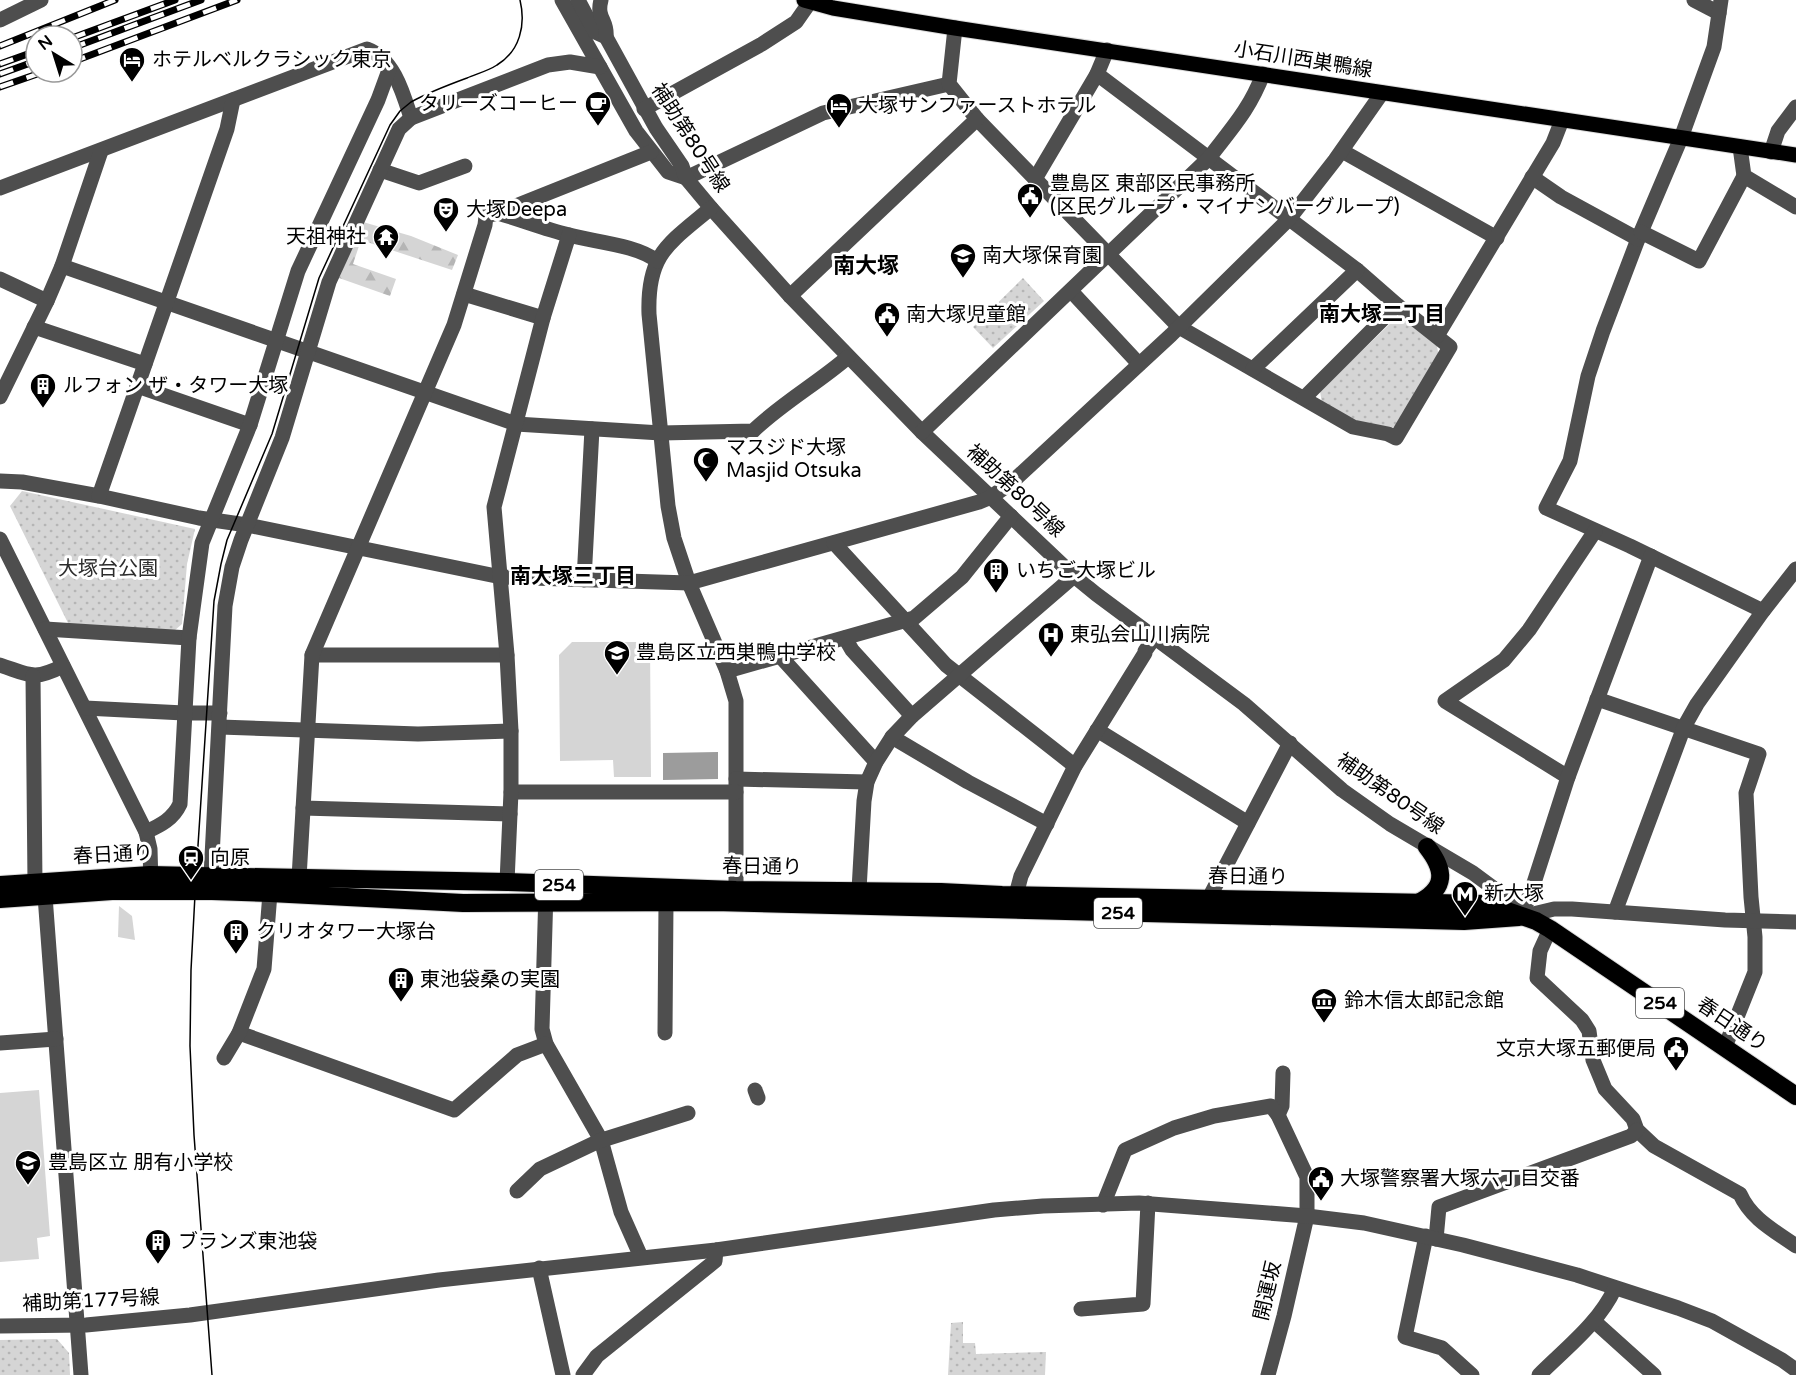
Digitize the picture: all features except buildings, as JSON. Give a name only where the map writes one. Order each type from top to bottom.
[{"type":"highway","points":[[1418,903],[1432,894],[1441,878],[1437,860],[1427,847]]},
{"type":"highway","name":"春日通り","points":[[0,885],[40,889],[151,883],[211,876],[507,882],[546,893],[666,902],[1013,902],[1209,898],[1487,904],[1536,921],[1550,929],[1796,1095]]},
{"type":"highway","name":"春日通り","points":[[151,883],[270,893],[453,902],[546,893],[859,890],[1013,902],[1464,921],[1521,917]]},
{"type":"highway","name":"春日通り","points":[[0,899],[40,889]]},
{"type":"main road","name":"小石川西巣鴨線","points":[[807,1],[833,8],[955,28],[1796,155]]},
{"type":"street","points":[[0,20],[41,0]]},
{"type":"street","points":[[562,0],[626,116],[651,152],[668,172],[686,178],[823,113],[949,84]]},
{"type":"street","name":"補助第80号線","points":[[578,0],[596,32],[606,38],[644,109],[682,166],[686,178],[790,296],[922,432],[1074,576],[1244,704],[1342,790],[1500,892],[1521,917]]},
{"type":"street","points":[[601,0],[599,12],[607,27],[606,38]]},
{"type":"street","points":[[1694,0],[1720,7],[1714,47],[1681,138],[1603,330],[1588,376],[1570,461],[1546,508],[1763,611]]},
{"type":"street","points":[[644,109],[762,44],[796,22],[807,1]]},
{"type":"street","points":[[955,28],[949,84],[977,119],[1179,327],[1353,427],[1388,434],[1396,438],[1450,347],[1357,270],[1097,74]]},
{"type":"street","points":[[0,188],[367,49],[382,58],[389,70],[396,76],[411,118]]},
{"type":"street","points":[[1035,179],[1097,74],[1107,50]]},
{"type":"street","points":[[211,876],[225,606],[232,567],[282,438],[329,282],[399,129],[411,118],[553,63],[570,62],[600,67]]},
{"type":"street","points":[[146,832],[163,824],[175,814],[180,804],[189,638],[202,543],[250,424],[298,271],[378,100],[389,70]]},
{"type":"street","points":[[922,432],[1209,158],[1247,109],[1263,74]]},
{"type":"street","points":[[0,481],[22,482],[99,496],[501,577],[689,583],[834,543],[991,497],[1011,483],[1179,327],[1289,219],[1342,151],[1382,93]]},
{"type":"street","points":[[99,496],[227,129],[233,100]]},
{"type":"street","points":[[1771,152],[1778,131],[1796,107]]},
{"type":"street","points":[[790,296],[977,119]]},
{"type":"street","points":[[1437,336],[1553,143],[1562,120]]},
{"type":"street","points":[[1532,177],[1561,197],[1640,236],[1700,261],[1744,176],[1740,147]]},
{"type":"street","points":[[0,397],[62,266],[101,151]]},
{"type":"street","points":[[1342,151],[1497,238]]},
{"type":"street","points":[[299,878],[312,655],[453,325],[485,225],[492,214],[651,152]]},
{"type":"street","points":[[380,170],[419,183],[465,166]]},
{"type":"street","points":[[1744,176],[1796,207]]},
{"type":"street","points":[[711,208],[669,245],[657,261],[648,292],[651,347],[668,506],[674,538],[689,583],[727,671],[736,701],[735,890]]},
{"type":"street","points":[[492,214],[649,255],[657,261]]},
{"type":"street","points":[[507,882],[511,731],[494,507],[543,318],[568,235]]},
{"type":"street","points":[[62,266],[516,424],[661,433],[753,431],[848,357]]},
{"type":"street","points":[[1253,369],[1357,270]]},
{"type":"street","points":[[0,279],[47,301]]},
{"type":"street","points":[[1071,291],[1139,364]]},
{"type":"street","points":[[464,294],[543,318]]},
{"type":"street","points":[[1304,398],[1397,305]]},
{"type":"street","points":[[34,327],[145,364]]},
{"type":"street","points":[[136,386],[250,424]]},
{"type":"street","points":[[584,580],[592,429]]},
{"type":"street","points":[[727,671],[914,618],[962,577],[1011,516]]},
{"type":"street","points":[[1568,777],[1445,701],[1504,660],[1529,630],[1595,531]]},
{"type":"street","points":[[0,539],[146,832],[150,849],[151,883]]},
{"type":"street","points":[[834,543],[946,665],[1075,766]]},
{"type":"street","points":[[1521,917],[1568,777],[1651,556]]},
{"type":"street","points":[[1615,912],[1684,727],[1697,704],[1796,569]]},
{"type":"street","points":[[859,890],[867,782],[876,762],[892,737],[912,716],[1074,576]]},
{"type":"street","points":[[45,629],[189,638]]},
{"type":"street","points":[[1013,902],[1021,876],[1075,766],[1155,637]]},
{"type":"street","points":[[845,638],[852,650],[912,716]]},
{"type":"street","points":[[312,655],[507,655]]},
{"type":"street","points":[[780,656],[876,762]]},
{"type":"street","points":[[0,665],[33,676],[46,674],[63,666]]},
{"type":"street","points":[[33,676],[40,889],[56,1039],[81,1375]]},
{"type":"street","points":[[1597,699],[1759,754],[1746,793],[1755,972],[1725,1047]]},
{"type":"street","points":[[85,708],[184,713],[307,731],[418,734],[511,731]]},
{"type":"street","points":[[1097,730],[1248,823]]},
{"type":"street","points":[[892,737],[968,782],[1047,824]]},
{"type":"street","points":[[1209,898],[1290,743]]},
{"type":"street","points":[[511,792],[867,782]]},
{"type":"street","points":[[303,808],[510,814]]},
{"type":"street","points":[[224,1058],[239,1033],[264,969],[270,893]]},
{"type":"street","points":[[546,893],[542,1029],[546,1044],[601,1140],[621,1212],[640,1257]]},
{"type":"street","points":[[665,1033],[666,902]]},
{"type":"street","points":[[1521,917],[1554,909],[1796,922]]},
{"type":"street","points":[[1550,929],[1540,951],[1538,978],[1582,1020],[1589,1031],[1593,1060],[1605,1089],[1633,1119],[1637,1130],[1654,1146],[1740,1194],[1745,1205],[1757,1218],[1796,1246]]},
{"type":"street","points":[[239,1033],[454,1110],[517,1056],[546,1044]]},
{"type":"street","points":[[0,1043],[56,1039]]},
{"type":"street","points":[[1103,1205],[1125,1150],[1174,1128],[1214,1116],[1271,1106],[1278,1114],[1282,1106],[1283,1073]]},
{"type":"street","points":[[517,1191],[540,1169],[601,1140],[688,1113]]},
{"type":"street","name":"開運坂","points":[[1268,1375],[1307,1216],[1306,1177],[1278,1114]]},
{"type":"street","points":[[1472,1375],[1442,1348],[1405,1337],[1439,1207],[1631,1136],[1637,1130]]},
{"type":"street","points":[[1081,1309],[1143,1304],[1148,1203]]},
{"type":"street","name":"補助第177号線","points":[[0,1326],[77,1325],[184,1316],[440,1280],[716,1250],[994,1210],[1148,1203],[1307,1216],[1364,1223],[1431,1237],[1577,1275],[1678,1308],[1712,1321],[1796,1370]]},
{"type":"street","points":[[583,1375],[597,1356],[715,1261],[716,1250]]},
{"type":"street","points":[[539,1268],[563,1375]]},
{"type":"street","points":[[1539,1375],[1594,1321],[1610,1300],[1615,1288]]},
{"type":"street","points":[[1594,1321],[1654,1375]]},
{"type":"green space","points":[[363,222],[411,236],[458,255],[452,270],[361,240],[353,264],[396,279],[390,296],[339,278]]},
{"type":"green space","points":[[1023,278],[1044,301],[993,348],[973,327]]},
{"type":"green space","points":[[1395,319],[1406,319],[1437,346],[1439,358],[1397,425],[1390,429],[1355,421],[1322,404],[1320,391]]},
{"type":"green space","name":"大塚台公園","points":[[22,491],[195,529],[187,564],[182,624],[174,631],[69,625],[10,506]]},
{"type":"green space","points":[[572,642],[650,642],[651,777],[614,777],[613,760],[560,761],[559,655]]},
{"type":"green space","points":[[119,906],[132,916],[135,940],[118,937]]},
{"type":"green space","points":[[39,1090],[50,1236],[37,1238],[39,1259],[0,1262],[0,1093]]},
{"type":"green space","points":[[963,1322],[963,1343],[975,1343],[976,1354],[1046,1352],[1045,1375],[948,1375],[951,1323]]},
{"type":"green space","points":[[57,1339],[69,1353],[70,1375],[0,1375],[0,1340]]},
{"type":"shaded area","points":[[718,752],[718,779],[663,780],[663,753]]},
{"type":"tram line","points":[[212,1375],[194,1135],[190,1046],[196,876],[214,601],[221,564],[227,540],[272,434],[319,278],[390,125],[400,111],[411,102],[490,69],[505,59],[519,37],[522,19],[520,0]]},
{"type":"railway","points":[[0,46],[115,0]]},
{"type":"railway","points":[[84,34],[175,0]]},
{"type":"railway","points":[[84,44],[201,0]]},
{"type":"railway","points":[[84,57],[237,0]]},
{"type":"railway","points":[[0,64],[24,55]]},
{"type":"railway","points":[[0,74],[24,65]]},
{"type":"railway","points":[[0,87],[24,79]]},
{"type":"place","name":"ホテルベルクラシック東京","points":[[132,83]]},
{"type":"place","name":"タリーズコーヒー","points":[[598,127]]},
{"type":"place","name":"大塚サンファーストホテル","points":[[839,129]]},
{"type":"place","name":"豊島区 東部区民事務所 (区民グループ・マイナンバーグループ)","points":[[1030,219]]},
{"type":"place","name":"大塚Deepa","points":[[446,233]]},
{"type":"place","name":"天祖神社","points":[[386,260]]},
{"type":"place","name":"南大塚保育園","points":[[963,279]]},
{"type":"place","name":"南大塚児童館","points":[[887,338]]},
{"type":"place","name":"ルフォン ザ・タワー大塚","points":[[43,409]]},
{"type":"place","name":"マスジド大塚 Masjid Otsuka","points":[[706,483]]},
{"type":"place","name":"いちご大塚ビル","points":[[996,594]]},
{"type":"place","name":"東弘会山川病院","points":[[1051,658]]},
{"type":"place","name":"豊島区立西巣鴨中学校","points":[[617,676]]},
{"type":"place","name":"向原","points":[[191,881]]},
{"type":"place","name":"新大塚","points":[[1465,917]]},
{"type":"place","name":"クリオタワー大塚台","points":[[236,955]]},
{"type":"place","name":"東池袋桑の実園","points":[[401,1003]]},
{"type":"place","name":"鈴木信太郎記念館","points":[[1324,1024]]},
{"type":"place","name":"文京大塚五郵便局","points":[[1676,1072]]},
{"type":"place","name":"豊島区立 朋有小学校","points":[[28,1186]]},
{"type":"place","name":"大塚警察署大塚六丁目交番","points":[[1321,1202]]},
{"type":"place","name":"ブランズ東池袋","points":[[158,1265]]},
{"type":"district","name":"南大塚","points":[[866,266]]},
{"type":"district","name":"南大塚二丁目","points":[[1382,314]]},
{"type":"district","name":"南大塚三丁目","points":[[573,576]]}]
